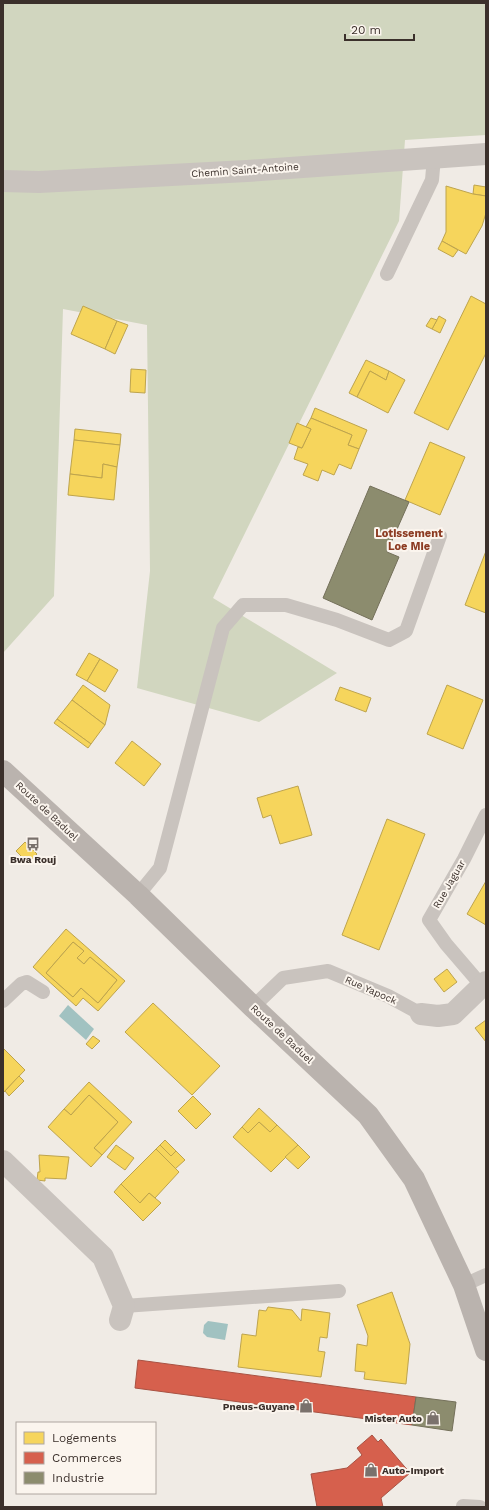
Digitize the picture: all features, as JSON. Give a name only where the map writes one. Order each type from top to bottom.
[{"type":"main road","name":"Route de Baduel","points":[[3,771],[138,895],[253,1007],[368,1115],[414,1179],[464,1285],[486,1350]]},
{"type":"street","name":"Chemin Saint-Antoine","points":[[3,181],[38,182],[231,172],[486,154]]},
{"type":"street","name":"Rue Yapock","points":[[421,1014],[438,1016],[452,1014],[484,984]]},
{"type":"street","points":[[3,1161],[103,1257],[122,1313]]},
{"type":"lane","points":[[387,274],[432,180],[434,157]]},
{"type":"lane","points":[[138,895],[160,868],[223,628],[243,605],[286,605],[337,620],[389,640],[406,630],[440,536]]},
{"type":"lane","name":"Rue Jaguar","points":[[484,984],[446,944],[429,920],[464,859],[486,815]]},
{"type":"lane","name":"Rue Yapock","points":[[253,1007],[283,978],[328,971],[388,996],[421,1014]]},
{"type":"lane","points":[[3,1001],[21,984],[27,982],[43,992]]},
{"type":"lane","points":[[464,1285],[486,1275]]},
{"type":"lane","points":[[122,1313],[339,1291]]},
{"type":"lane","points":[[463,1506],[480,1507]]},
{"type":"green space","points":[[3,3],[486,3],[486,135],[405,140],[399,221],[213,598],[337,673],[259,722],[137,688],[150,571],[147,325],[63,309],[54,596],[3,653]]},
{"type":"water","points":[[68,1005],[94,1029],[86,1040],[59,1016]]},
{"type":"water","points":[[208,1321],[228,1324],[225,1340],[207,1337],[203,1333],[204,1325]]},
{"type":"building: Logements","points":[[474,185],[486,187],[486,196],[473,194]]},
{"type":"building: Logements","points":[[446,186],[473,194],[486,196],[486,213],[482,226],[466,254],[442,241],[446,232]]},
{"type":"building: Logements","points":[[442,241],[458,250],[453,257],[438,249]]},
{"type":"building: Logements","points":[[471,296],[486,304],[486,353],[448,430],[414,413]]},
{"type":"building: Logements","points":[[83,306],[117,321],[105,349],[71,334]]},
{"type":"building: Logements","points":[[439,316],[446,320],[440,333],[432,329]]},
{"type":"building: Logements","points":[[431,318],[437,320],[432,329],[426,326]]},
{"type":"building: Logements","points":[[117,321],[128,325],[115,354],[105,349]]},
{"type":"building: Logements","points":[[366,360],[389,371],[386,380],[370,371],[357,397],[349,393]]},
{"type":"building: Logements","points":[[131,369],[146,370],[145,393],[130,392]]},
{"type":"building: Logements","points":[[370,371],[386,380],[389,371],[405,380],[388,413],[357,397]]},
{"type":"building: Logements","points":[[315,408],[367,430],[359,449],[348,445],[352,435],[311,418]]},
{"type":"building: Logements","points":[[311,418],[352,435],[348,445],[359,449],[351,469],[339,464],[334,475],[322,470],[318,481],[303,475],[308,464],[294,459],[298,447],[302,448],[311,429],[306,427]]},
{"type":"building: Logements","points":[[297,423],[311,429],[302,448],[289,443]]},
{"type":"building: Logements","points":[[75,429],[121,434],[120,445],[74,440]]},
{"type":"building: Logements","points":[[74,440],[120,445],[117,467],[103,464],[102,478],[70,474]]},
{"type":"building: Logements","points":[[430,442],[465,457],[440,515],[405,500]]},
{"type":"building: Logements","points":[[103,464],[117,467],[114,500],[68,495],[70,474],[102,478]]},
{"type":"building: Logements","points":[[486,551],[486,613],[465,605]]},
{"type":"building: Logements","points":[[89,653],[100,659],[87,681],[76,675]]},
{"type":"building: Logements","points":[[100,659],[118,670],[105,692],[87,681]]},
{"type":"building: Logements","points":[[83,685],[110,705],[105,725],[72,700]]},
{"type":"building: Logements","points":[[447,685],[483,700],[463,749],[427,734]]},
{"type":"building: Logements","points":[[340,687],[371,698],[366,712],[335,700]]},
{"type":"building: Logements","points":[[72,700],[105,725],[91,744],[57,719]]},
{"type":"building: Logements","points":[[57,719],[91,744],[88,748],[54,723]]},
{"type":"building: Logements","points":[[132,741],[161,764],[144,786],[115,763]]},
{"type":"building: Logements","points":[[298,786],[312,835],[280,844],[271,815],[263,818],[257,798]]},
{"type":"building: Logements","points":[[387,819],[425,834],[379,950],[342,935]]},
{"type":"building: Logements","points":[[25,842],[37,854],[28,863],[16,851]]},
{"type":"building: Logements","points":[[486,881],[486,925],[467,914]]},
{"type":"building: Logements","points":[[66,929],[125,981],[98,1011],[83,998],[76,1006],[33,967]],"holes":[[[73,942],[84,951],[77,958],[84,964],[90,957],[117,980],[98,1003],[81,988],[73,997],[46,973]]]},
{"type":"building: Logements","points":[[73,942],[84,951],[77,958],[84,964],[90,957],[117,980],[98,1003],[81,988],[73,997],[46,973]]},
{"type":"building: Logements","points":[[447,969],[457,982],[444,992],[434,979]]},
{"type":"building: Logements","points":[[153,1003],[220,1066],[192,1095],[125,1032]]},
{"type":"building: Logements","points":[[486,1020],[486,1042],[475,1028]]},
{"type":"building: Logements","points":[[93,1036],[100,1041],[92,1049],[86,1044]]},
{"type":"building: Logements","points":[[4,1049],[25,1070],[3,1093],[3,1050]]},
{"type":"building: Logements","points":[[19,1076],[24,1081],[9,1096],[5,1091]]},
{"type":"building: Logements","points":[[89,1082],[132,1122],[102,1155],[94,1148],[118,1122],[89,1095],[71,1115],[64,1109]]},
{"type":"building: Logements","points":[[89,1095],[118,1122],[94,1148],[102,1155],[91,1167],[48,1127],[64,1109],[71,1115]]},
{"type":"building: Logements","points":[[193,1096],[211,1114],[196,1129],[178,1111]]},
{"type":"building: Logements","points":[[259,1108],[277,1125],[270,1132],[259,1122],[248,1133],[242,1127]]},
{"type":"building: Logements","points":[[259,1122],[270,1132],[277,1125],[298,1145],[271,1172],[233,1137],[242,1127],[248,1133]]},
{"type":"building: Logements","points":[[165,1140],[176,1151],[171,1156],[160,1145]]},
{"type":"building: Logements","points":[[116,1145],[134,1158],[125,1170],[107,1157]]},
{"type":"building: Logements","points":[[160,1145],[171,1156],[176,1151],[185,1160],[175,1169],[156,1149]]},
{"type":"building: Logements","points":[[298,1145],[310,1157],[298,1169],[285,1157]]},
{"type":"building: Logements","points":[[156,1149],[179,1172],[155,1198],[149,1193],[140,1203],[121,1184]]},
{"type":"building: Logements","points":[[39,1155],[69,1157],[66,1179],[45,1178],[45,1181],[37,1180],[38,1172],[40,1172]]},
{"type":"building: Logements","points":[[121,1184],[140,1203],[149,1193],[161,1203],[143,1221],[114,1192]]},
{"type":"building: Logements","points":[[392,1292],[410,1344],[406,1384],[364,1379],[365,1372],[355,1371],[357,1344],[367,1346],[368,1336],[357,1305]]},
{"type":"building: Logements","points":[[268,1307],[292,1310],[301,1321],[302,1309],[330,1313],[327,1338],[320,1337],[318,1351],[325,1352],[321,1377],[238,1367],[242,1334],[256,1336],[259,1310],[266,1311]]},
{"type":"building: Commerces","points":[[138,1360],[416,1397],[412,1425],[135,1388]]},
{"type":"building: Commerces","name":"Auto-Import","points":[[372,1435],[378,1442],[381,1439],[410,1473],[381,1498],[383,1507],[317,1507],[311,1474],[347,1468],[362,1455],[357,1448]]},
{"type":"building: Industrie","points":[[370,486],[409,502],[387,552],[399,557],[372,620],[323,598]]},
{"type":"building: Industrie","points":[[416,1397],[456,1402],[452,1431],[412,1425]]},
{"type":"place","name":"Bwa Rouj","points":[[33,844]]},
{"type":"place","name":"Pneus-Guyane","points":[[306,1406]]},
{"type":"place","name":"Mister Auto","points":[[433,1418]]},
{"type":"place","name":"Auto-Import","points":[[371,1470]]},
{"type":"district","name":"Lotissement Loe Mie","points":[[409,539]]}]
